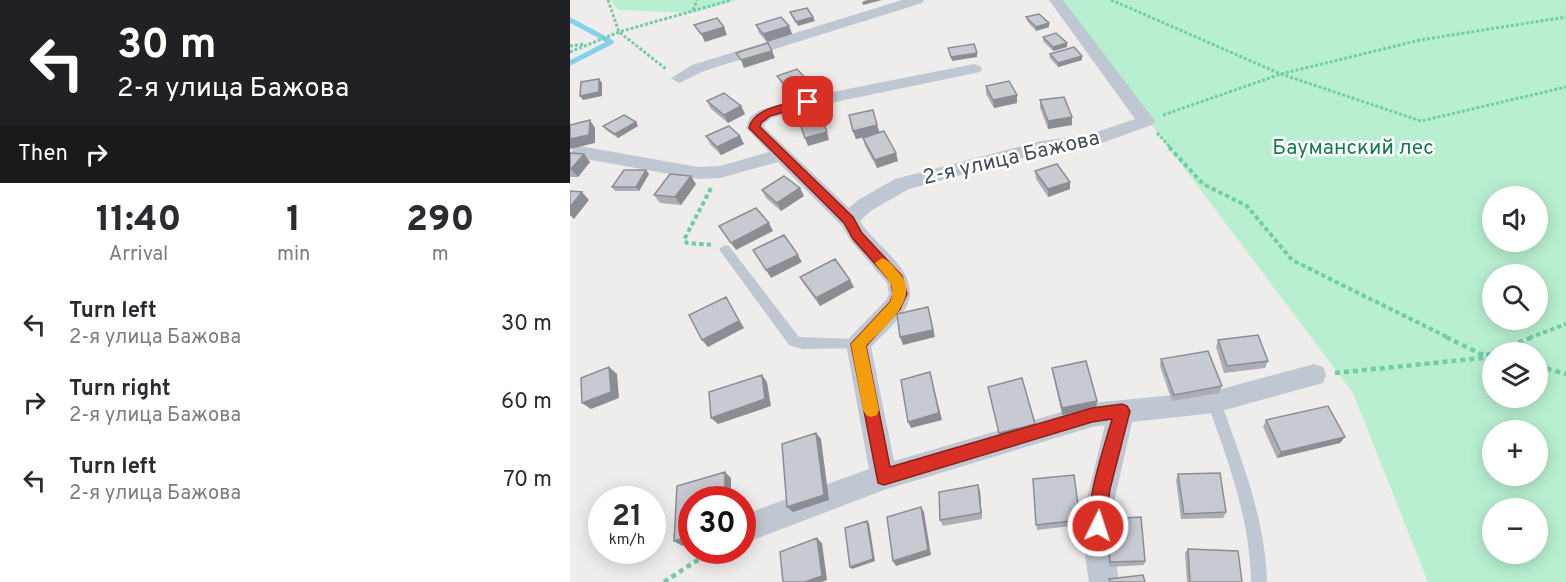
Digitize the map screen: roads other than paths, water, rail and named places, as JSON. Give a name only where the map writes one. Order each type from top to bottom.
[{"type":"street","points":[[679,78],[698,68],[917,0]]},
{"type":"street","name":"2-я улица Бажова","points":[[849,220],[865,205],[902,184],[1041,147],[1090,141],[1146,121],[1056,0]]},
{"type":"street","points":[[884,477],[858,344],[896,305],[900,294],[898,280],[858,236],[849,220],[755,128],[756,121],[766,114],[808,102],[974,69]]},
{"type":"street","points":[[580,152],[698,172],[720,172],[783,154]]},
{"type":"street","points":[[756,524],[884,477],[1092,415],[1214,402],[1314,375]]},
{"type":"street","points":[[1104,582],[1098,542],[1098,510],[1122,411]]},
{"type":"lane","points":[[725,249],[794,341],[802,344],[858,344]]},
{"type":"lane","points":[[1214,402],[1253,516],[1260,561],[1259,582]]},
{"type":"waterway","points":[[570,20],[611,42],[570,63]]},
{"type":"park label","name":"Бауманский лес","points":[[1353,147]]}]
